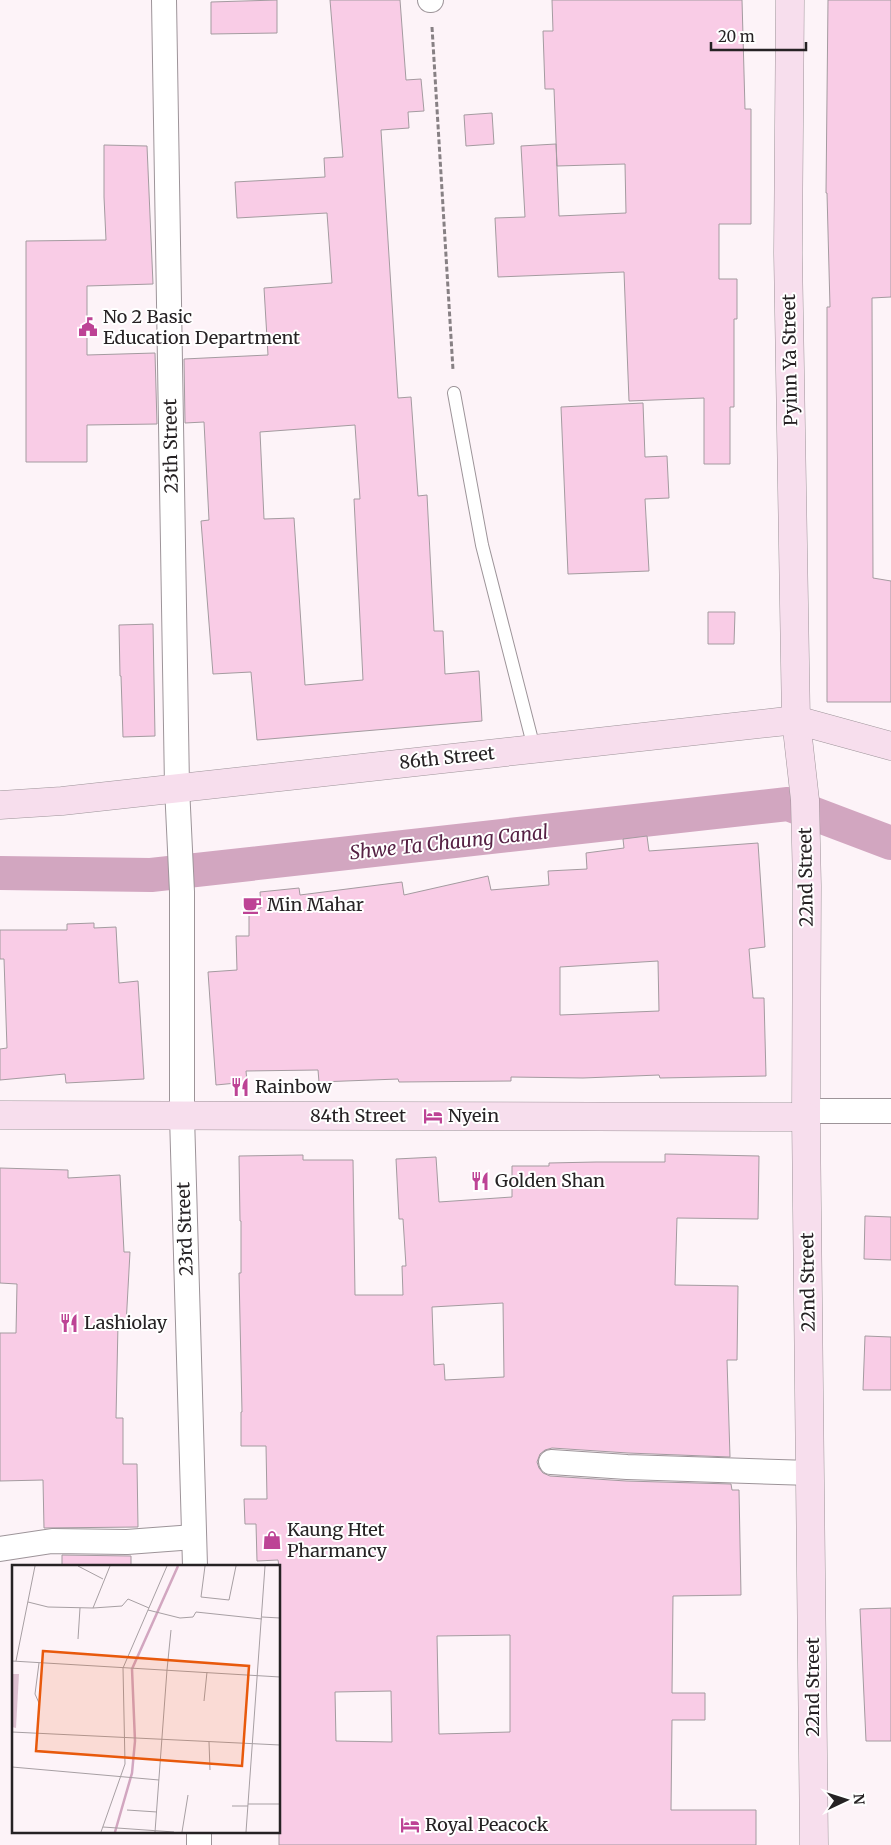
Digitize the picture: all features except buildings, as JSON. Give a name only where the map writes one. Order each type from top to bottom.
[{"type":"main road","name":"Pyinn Ya Street","points":[[790,0],[788,253],[796,720]]},
{"type":"main road","name":"86th Street","points":[[0,805],[62,801],[796,720],[891,746]]},
{"type":"main road","name":"22nd Street","points":[[796,720],[805,800],[808,886],[806,1114],[814,1845]]},
{"type":"main road","name":"84th Street","points":[[0,1115],[806,1114]]},
{"type":"street","name":"23th Street","points":[[164,0],[177,787],[182,892]]},
{"type":"street","name":"23rd Street","points":[[182,892],[182,1116],[195,1565]]},
{"type":"street","points":[[806,1114],[891,1110]]},
{"type":"street","points":[[551,1462],[628,1467],[811,1473]]},
{"type":"street","points":[[0,1549],[52,1541],[127,1542],[194,1537]]},
{"type":"street","points":[[199,1832],[199,1845]]},
{"type":"lane","points":[[454,393],[482,545],[534,748]]},
{"type":"path","points":[[430,0],[454,393]]},
{"type":"waterway","name":"Shwe Ta Chaung Canal","points":[[0,873],[151,875],[788,804],[891,843]]},
{"type":"place","name":"No 2 Basic Education Department","points":[[88,327]]},
{"type":"place","name":"Min Mahar","points":[[252,905]]},
{"type":"place","name":"Rainbow","points":[[240,1087]]},
{"type":"place","name":"Nyein","points":[[433,1116]]},
{"type":"place","name":"Golden Shan","points":[[480,1181]]},
{"type":"place","name":"Lashiolay","points":[[69,1323]]},
{"type":"place","name":"Kaung Htet Pharmancy","points":[[272,1540]]},
{"type":"place","name":"Royal Peacock","points":[[410,1825]]}]
